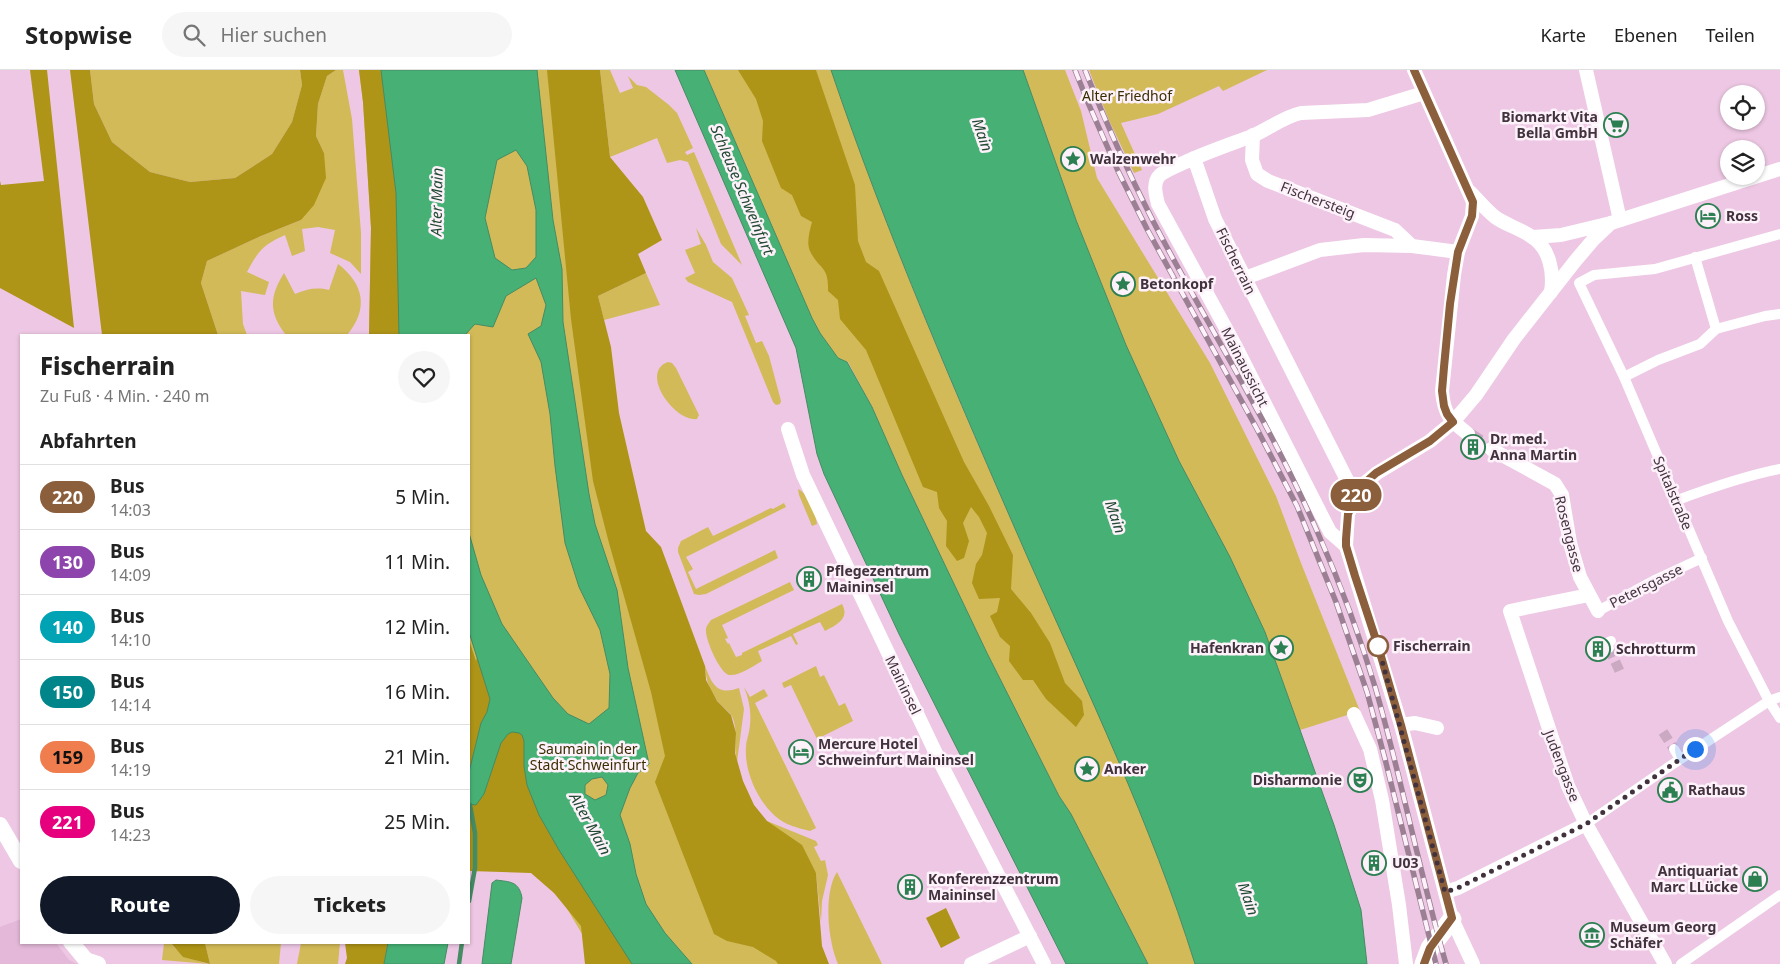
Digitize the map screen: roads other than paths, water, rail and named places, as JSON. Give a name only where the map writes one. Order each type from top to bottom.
[{"type":"main road","points":[[1425,960],[1442,930],[1452,918]]},
{"type":"street","points":[[1414,70],[1473,202],[1472,216],[1458,252],[1450,304],[1442,391],[1447,414],[1453,422],[1468,434]]},
{"type":"street","points":[[1586,70],[1616,222]]},
{"type":"street","points":[[1194,158],[1253,135],[1292,115],[1368,110],[1424,93]]},
{"type":"street","name":"Fischersteig","points":[[1253,135],[1252,160],[1257,174],[1268,181],[1395,230],[1412,246]]},
{"type":"street","name":"Mainaussicht","points":[[1194,158],[1160,176],[1156,182],[1155,191],[1158,204],[1235,345],[1330,532],[1346,546]]},
{"type":"street","name":"Fischerrain","points":[[1194,158],[1215,219],[1348,482],[1359,490]]},
{"type":"street","points":[[1533,237],[1561,235],[1616,222],[1780,169]]},
{"type":"street","points":[[1470,192],[1493,216],[1533,237],[1547,254],[1551,267],[1551,292]]},
{"type":"street","points":[[1473,964],[1452,918],[1401,725],[1346,546],[1348,514],[1359,490],[1376,473],[1430,441],[1453,422],[1476,395],[1514,339],[1593,240],[1616,222]]},
{"type":"street","points":[[1716,329],[1695,257],[1780,234]]},
{"type":"street","points":[[1245,278],[1320,250],[1364,245],[1412,246],[1458,252]]},
{"type":"street","name":"Spitalstraße","points":[[1695,257],[1655,269],[1594,275],[1579,284],[1624,377],[1675,501],[1702,558],[1728,621],[1769,701],[1780,718]]},
{"type":"street","points":[[1624,377],[1658,360],[1700,344],[1716,329],[1780,314]]},
{"type":"street","name":"Maininsel","points":[[788,429],[803,475],[942,766],[1044,964]]},
{"type":"street","name":"Rosengasse","points":[[1490,449],[1555,484],[1562,495],[1570,543],[1580,577],[1589,595]]},
{"type":"street","points":[[1675,501],[1720,484],[1753,474],[1780,469]]},
{"type":"street","name":"Petersgasse","points":[[1510,611],[1589,595],[1598,611],[1655,580],[1702,558]]},
{"type":"street","name":"Judengasse","points":[[1510,611],[1568,786],[1586,824],[1665,964]]},
{"type":"street","points":[[1445,892],[1458,888],[1586,824],[1680,759],[1769,701],[1780,697]]},
{"type":"street","points":[[1354,714],[1370,749],[1382,800],[1399,905],[1406,964]]},
{"type":"street","points":[[1401,725],[1415,723],[1438,728]]},
{"type":"street","points":[[1674,749],[1680,759]]},
{"type":"street","points":[[0,825],[20,859]]},
{"type":"street","points":[[1681,964],[1780,895]]},
{"type":"street","points":[[971,964],[1030,936]]},
{"type":"street","points":[[72,944],[78,960],[98,964]]},
{"type":"water","name":"Alter Main","points":[[381,70],[537,70],[553,220],[562,269],[563,322],[589,494],[595,524],[617,590],[628,668],[649,764],[638,773],[620,815],[646,904],[665,933],[692,964],[632,964],[559,850],[539,815],[527,785],[522,735],[512,732],[501,743],[484,794],[476,805],[470,804],[470,768],[481,723],[487,712],[490,699],[470,635],[470,536],[481,575],[502,624],[553,698],[568,714],[589,724],[609,708],[610,674],[600,630],[579,587],[565,543],[550,414],[541,362],[528,334],[541,326],[546,305],[536,278],[506,296],[493,327],[475,324],[466,334],[399,334],[396,193]],"holes":[[[516,150],[527,166],[536,210],[536,257],[526,268],[512,270],[495,258],[485,218],[497,160]],[[602,777],[608,785],[606,795],[595,800],[585,794],[585,785],[592,779]]]},
{"type":"water","name":"Schleuse Schweinfurt","points":[[675,70],[704,70],[812,318],[838,358],[847,362],[872,407],[902,475],[987,653],[1059,796],[1071,814],[1148,964],[1066,964],[899,634],[824,474],[817,454],[796,348]]},
{"type":"water","name":"Main","points":[[831,70],[1023,70],[1076,220],[1126,345],[1179,461],[1230,557],[1265,632],[1334,825],[1361,910],[1367,964],[1195,964],[1159,860],[1117,758],[1001,496],[899,254]]},
{"type":"water","points":[[496,880],[513,883],[521,892],[522,898],[511,964],[482,964],[492,883]]},
{"type":"water","points":[[388,944],[448,944],[444,964],[384,964]]},
{"type":"waterway","points":[[470,805],[475,833],[475,868],[470,896]]},
{"type":"waterway","points":[[459,964],[462,944]]},
{"type":"tunnel","points":[[1468,434],[1491,449]]},
{"type":"tunnel","points":[[1609,648],[1620,672]]},
{"type":"tunnel","points":[[1663,732],[1674,749]]},
{"type":"railway","points":[[1075,70],[1118,171],[1147,229],[1297,506],[1336,602],[1367,692],[1436,964]]},
{"type":"railway","points":[[1085,70],[1144,203],[1279,452],[1299,491],[1334,570],[1376,690],[1446,964]]},
{"type":"place","name":"Biomarkt Vita Bella GmbH","points":[[1616,125]]},
{"type":"place","name":"Walzenwehr","points":[[1073,159]]},
{"type":"place","name":"Ross","points":[[1708,216]]},
{"type":"place","name":"Betonkopf","points":[[1123,284]]},
{"type":"place","name":"Dr. med. Anna Martin","points":[[1473,447]]},
{"type":"place","name":"Pflegezentrum Maininsel","points":[[809,579]]},
{"type":"place","name":"Fischerrain","points":[[1378,646]]},
{"type":"place","name":"Hafenkran","points":[[1281,648]]},
{"type":"place","name":"Schrotturm","points":[[1598,649]]},
{"type":"place","name":"Mercure Hotel Schweinfurt Maininsel","points":[[801,752]]},
{"type":"place","name":"Anker","points":[[1087,769]]},
{"type":"place","name":"Disharmonie","points":[[1360,780]]},
{"type":"place","name":"Rathaus","points":[[1670,790]]},
{"type":"place","name":"U03","points":[[1374,863]]},
{"type":"place","name":"Antiquariat Marc LLücke","points":[[1755,879]]},
{"type":"place","name":"Konferenzzentrum Maininsel","points":[[910,887]]},
{"type":"place","name":"Museum Georg Schäfer","points":[[1592,935]]},
{"type":"park label","name":"Alter Friedhof","points":[[1127,96]]},
{"type":"park label","name":"Saumain in der Stadt Schweinfurt","points":[[588,758]]}]
